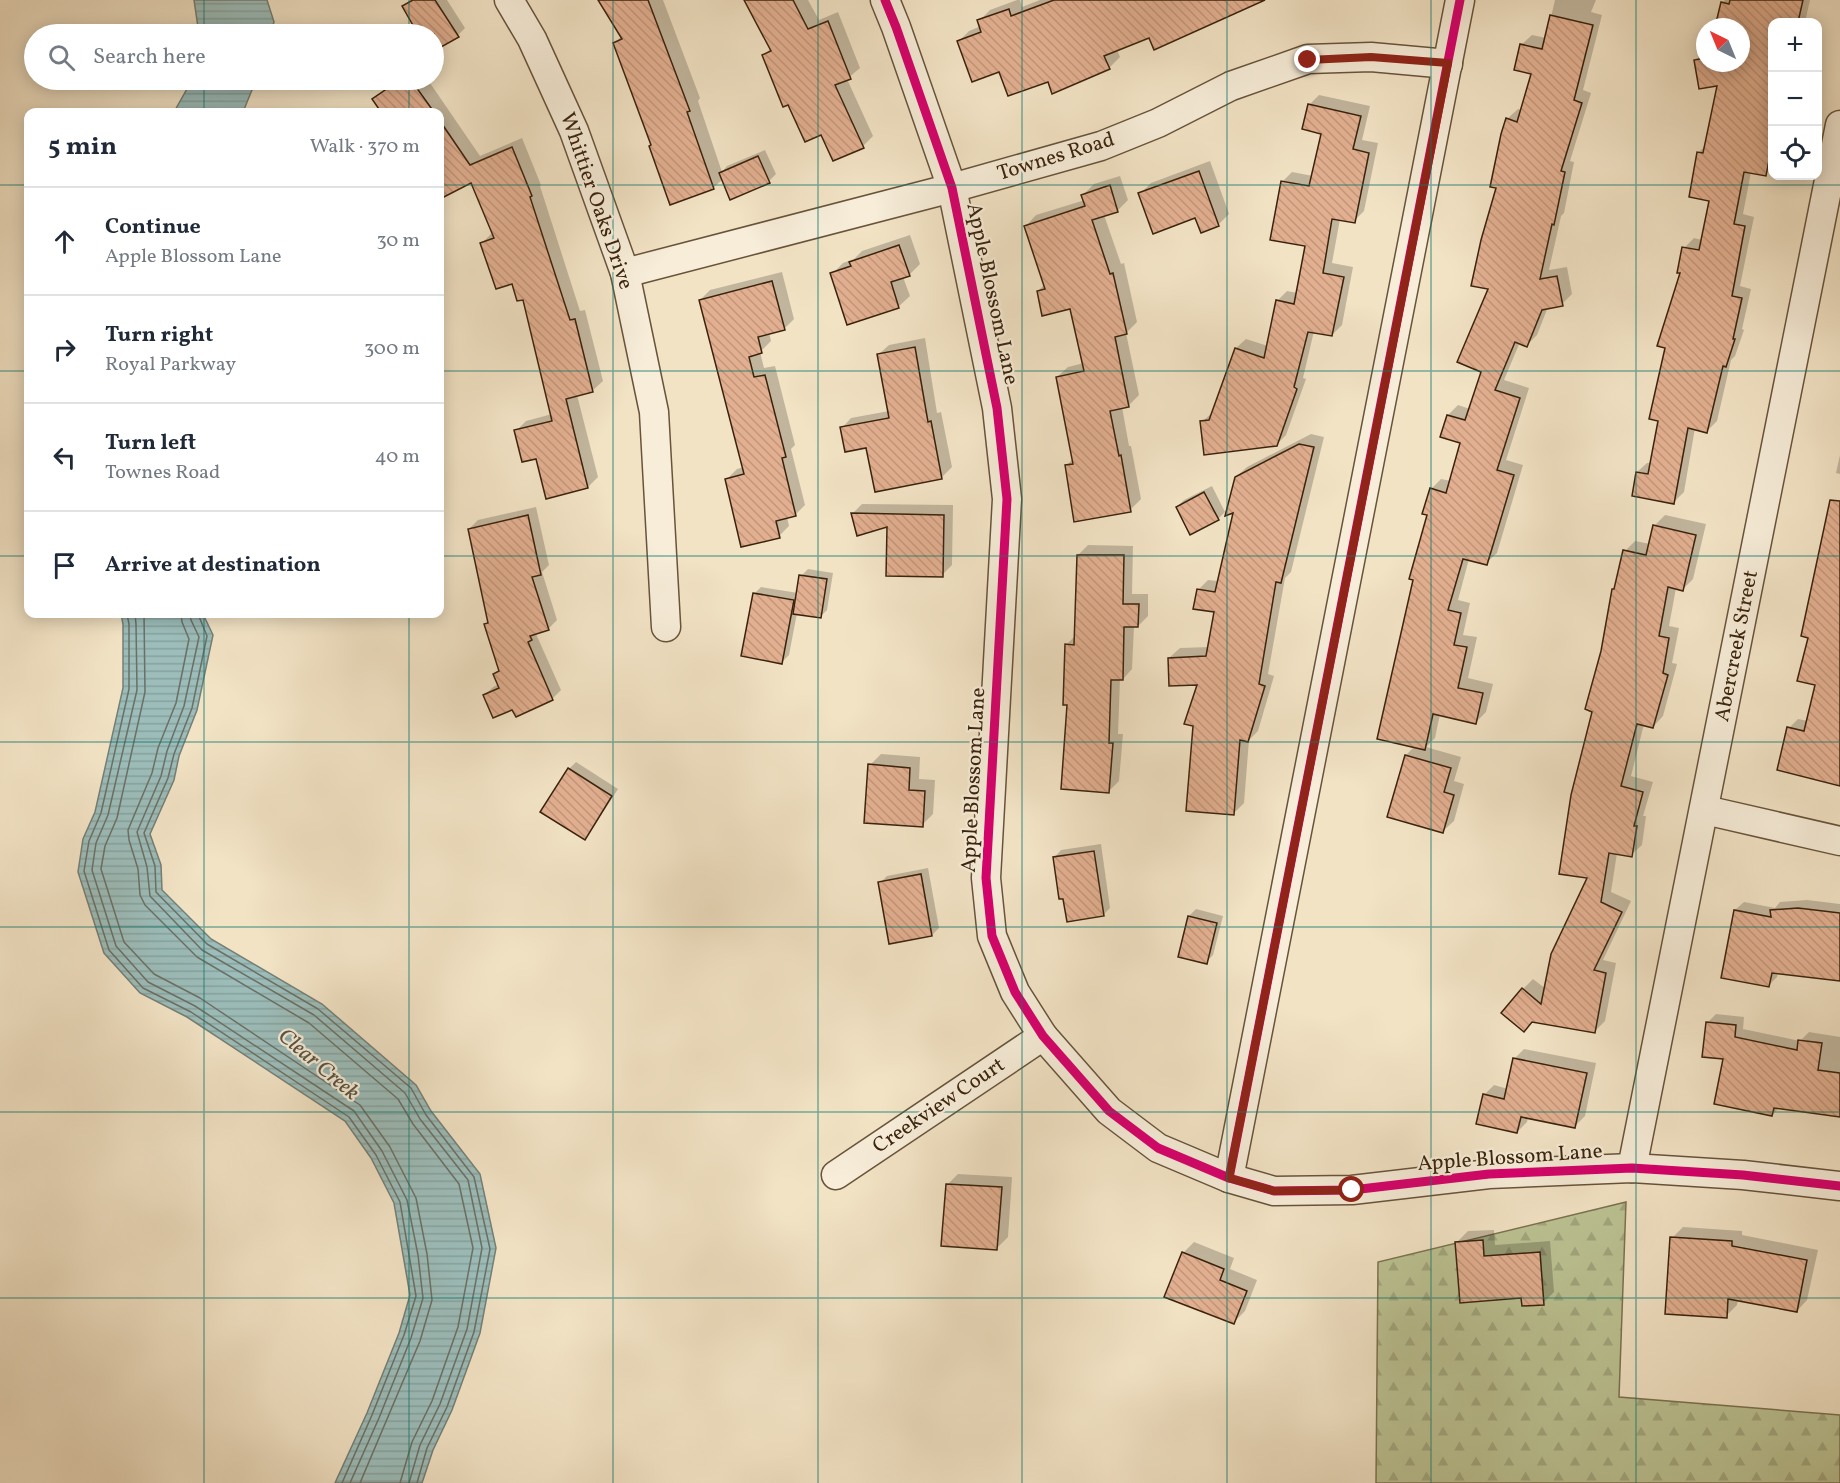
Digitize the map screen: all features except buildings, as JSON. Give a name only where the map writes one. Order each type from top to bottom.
[{"type":"street","name":"Whittier Oaks Drive","points":[[509,0],[532,39],[574,130],[625,273],[654,412],[666,627]]},
{"type":"street","name":"Apple Blossom Lane","points":[[885,0],[952,188],[997,408],[1006,499],[986,878],[992,936],[1015,992],[1043,1036],[1109,1111],[1158,1148],[1229,1178],[1274,1191],[1341,1190],[1488,1174],[1632,1168],[1743,1175],[1840,1186]]},
{"type":"street","points":[[1229,1178],[1460,0]]},
{"type":"street","name":"Townes Road","points":[[625,273],[952,188],[1101,146],[1158,123],[1231,86],[1308,60],[1371,57],[1448,63]]},
{"type":"street","name":"Abercreek Street","points":[[1632,1168],[1832,205],[1840,124]]},
{"type":"street","points":[[1705,810],[1840,841]]},
{"type":"street","name":"Creekview Court","points":[[836,1175],[1043,1036]]},
{"type":"green space","points":[[1626,1202],[1619,1397],[1840,1415],[1840,1483],[1376,1483],[1378,1262]]},
{"type":"water","points":[[194,0],[267,0],[274,22],[273,24],[198,24]]},
{"type":"water","points":[[186,90],[252,90],[245,108],[176,108]]},
{"type":"water","name":"Clear Creek","points":[[122,618],[205,618],[213,635],[197,710],[179,756],[174,780],[150,834],[161,865],[162,890],[211,939],[322,1004],[416,1085],[431,1111],[480,1174],[496,1248],[480,1333],[422,1483],[335,1483],[367,1413],[399,1333],[410,1295],[394,1203],[371,1158],[345,1121],[187,1017],[140,993],[104,953],[78,872],[83,839],[95,812],[123,688]]},
{"type":"cycle path","points":[[885,0],[952,188],[997,408],[1007,499],[986,878],[992,936],[1015,992],[1043,1036],[1109,1111],[1158,1148],[1229,1178],[1274,1191],[1352,1190],[1489,1174],[1632,1168],[1743,1175],[1840,1186]]},
{"type":"cycle path","points":[[1229,1178],[1460,0]]},
{"type":"route","points":[[1308,60],[1371,57],[1448,63],[1229,1178],[1274,1191],[1352,1190]]}]
